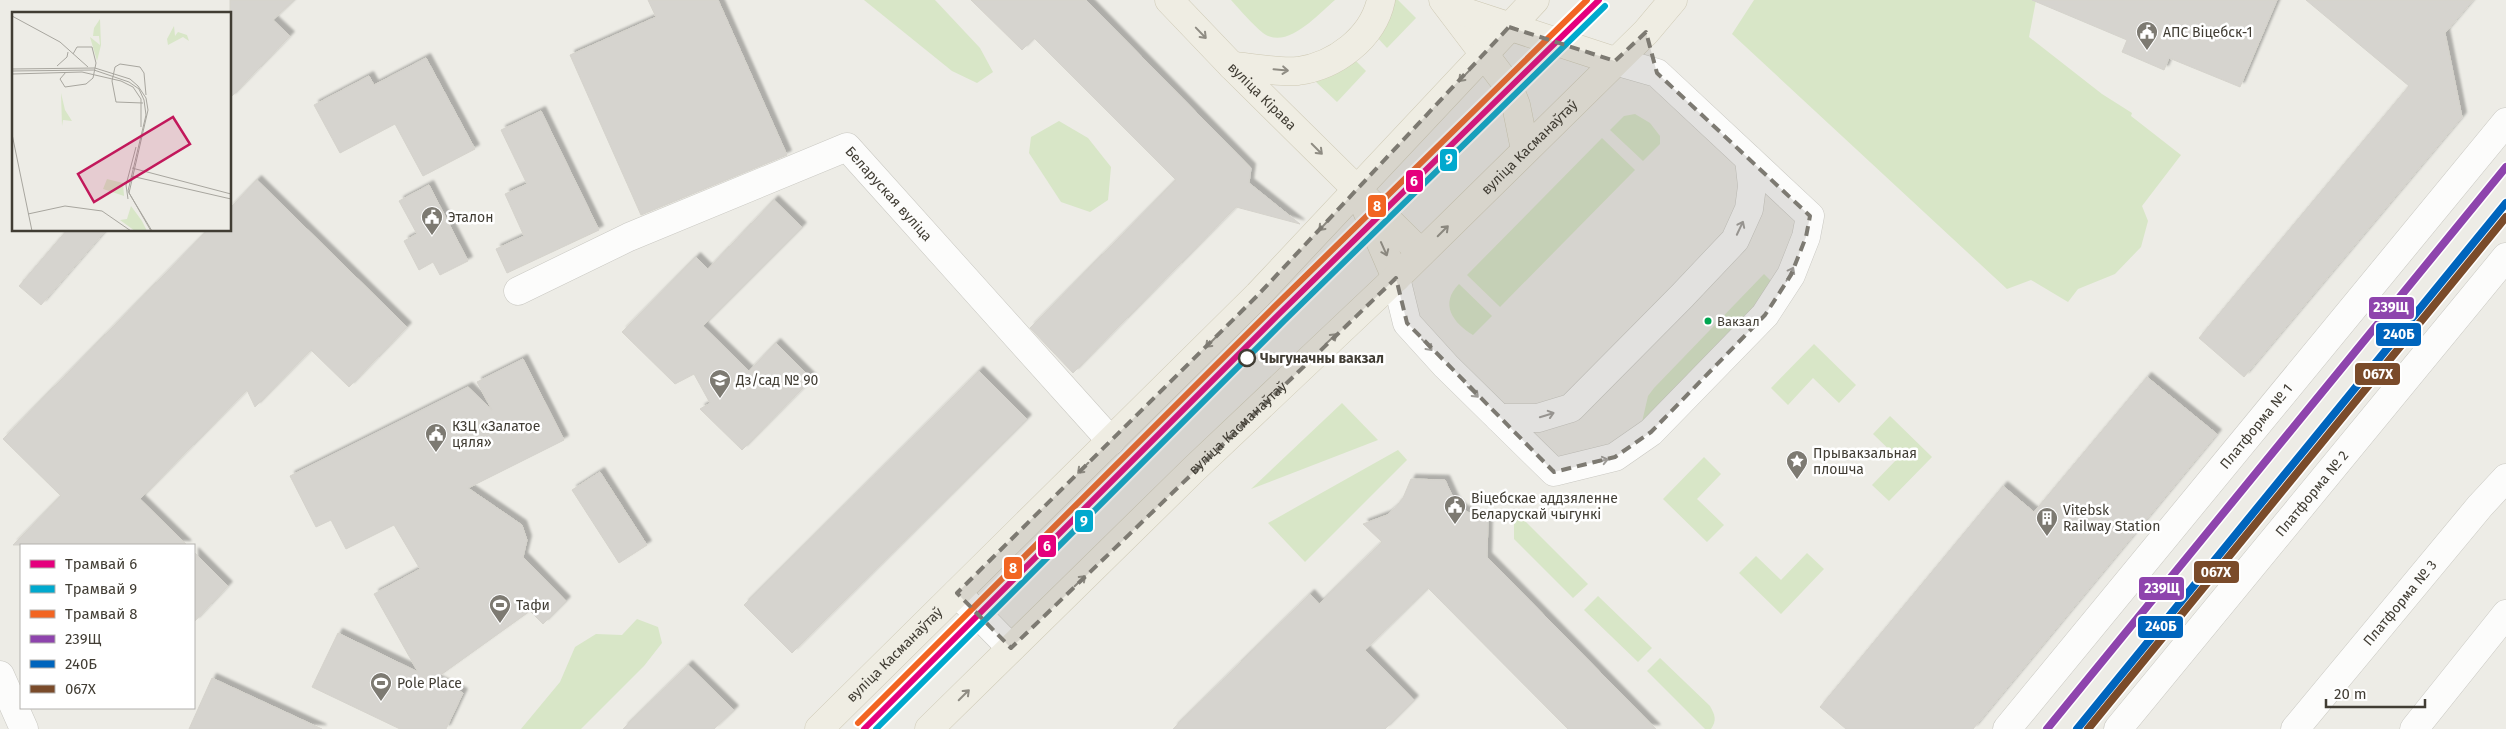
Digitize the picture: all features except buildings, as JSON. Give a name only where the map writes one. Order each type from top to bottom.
[{"type":"main road","name":"вуліца Кірава","points":[[1169,0],[1232,66],[1421,253]]},
{"type":"main road","points":[[1232,66],[1297,71],[1328,63],[1356,44],[1370,26],[1381,0]]},
{"type":"main road","name":"вуліца Касманаўтаў","points":[[819,729],[1258,295],[1535,0]]},
{"type":"main road","name":"вуліца Касманаўтаў","points":[[929,729],[1396,278],[1646,32],[1673,0]]},
{"type":"main road","points":[[1446,4],[1509,27],[1615,61]]},
{"type":"main road","points":[[1446,4],[1509,87],[1516,105],[1525,150]]},
{"type":"main road","name":"вуліца Кірава","points":[[1357,189],[1396,278]]},
{"type":"street","points":[[1646,32],[1657,73]]},
{"type":"street","points":[[1396,278],[1407,324],[1554,472],[1616,457],[1651,432],[1765,316],[1791,275],[1806,237],[1810,216],[1657,73],[1615,61]]},
{"type":"street","name":"Платформа № 1","points":[[2007,729],[2506,122]]},
{"type":"street","name":"Беларуская вуліца","points":[[518,291],[629,237],[847,147],[1111,441]]},
{"type":"street","points":[[1499,418],[1538,418],[1571,408],[1682,296],[1735,240],[1749,209],[1752,186],[1749,159]]},
{"type":"street","name":"Платформа № 2","points":[[2118,729],[2506,257]]},
{"type":"street","name":"Платформа № 3","points":[[2295,729],[2480,506],[2506,478]]},
{"type":"street","points":[[957,593],[1011,648]]},
{"type":"street","points":[[2414,729],[2506,614]]},
{"type":"street","points":[[0,675],[24,729]]},
{"type":"highlighted area","points":[[1509,27],[1615,61],[1646,32],[1657,73],[1810,216],[1806,237],[1791,275],[1765,315],[1651,432],[1615,457],[1554,472],[1407,323],[1396,278],[1011,648],[957,593],[1258,295]]},
{"type":"green space","points":[[864,0],[935,0],[980,48],[993,72],[977,83],[952,71]]},
{"type":"green space","points":[[1231,0],[1335,0],[1311,21],[1292,34],[1272,37],[1263,33]]},
{"type":"green space","points":[[1394,0],[1398,0],[1416,18],[1387,48],[1375,35]]},
{"type":"green space","points":[[1754,0],[2036,0],[2029,37],[2102,94],[2132,113],[2131,116],[2181,155],[2142,206],[2148,221],[2141,247],[2115,274],[2078,289],[2068,302],[2031,280],[2007,289],[1732,34]]},
{"type":"green space","points":[[1353,58],[1366,71],[1337,102],[1315,81]]},
{"type":"green space","points":[[1635,114],[1650,123],[1660,136],[1660,144],[1643,161],[1610,130],[1624,116]]},
{"type":"green space","points":[[1059,121],[1088,138],[1111,167],[1108,200],[1090,212],[1061,202],[1029,153],[1031,137]]},
{"type":"green space","points":[[1602,138],[1635,170],[1500,307],[1467,275]]},
{"type":"green space","points":[[1764,274],[1772,282],[1764,297],[1642,422],[1648,396],[1654,388]]},
{"type":"green space","points":[[1459,284],[1492,316],[1473,335],[1455,319],[1449,306],[1453,291]]},
{"type":"green space","points":[[1814,344],[1856,385],[1839,403],[1813,378],[1788,405],[1771,388]]},
{"type":"green space","points":[[1342,403],[1378,440],[1251,489]]},
{"type":"green space","points":[[1890,416],[1932,457],[1889,501],[1872,485],[1898,458],[1873,434]]},
{"type":"green space","points":[[1398,450],[1407,460],[1305,562],[1268,523]]},
{"type":"green space","points":[[1704,457],[1721,474],[1697,499],[1724,525],[1707,542],[1663,499]]},
{"type":"green space","points":[[1517,513],[1588,584],[1573,598],[1514,539],[1514,519]]},
{"type":"green space","points":[[1807,553],[1824,569],[1781,614],[1739,573],[1756,556],[1781,580]]},
{"type":"green space","points":[[1598,596],[1652,648],[1638,662],[1584,610]]},
{"type":"green space","points":[[637,619],[658,627],[662,643],[644,666],[581,729],[521,729],[560,682],[575,647],[596,634],[622,635]]},
{"type":"green space","points":[[1660,658],[1710,706],[1715,718],[1711,729],[1705,729],[1647,671]]},
{"type":"tram line","name":"8","points":[[858,723],[1272,309],[1587,0]]},
{"type":"tram line","name":"6","points":[[864,729],[1278,315],[1599,0]]},
{"type":"tram line","name":"9","points":[[876,729],[1284,321],[1605,6]]},
{"type":"transit line","name":"239Щ","points":[[2047,729],[2506,167]]},
{"type":"transit line","name":"240Б","points":[[2077,729],[2506,203]]},
{"type":"transit line","name":"067Х","points":[[2088,729],[2506,217]]},
{"type":"place","name":"АПС Віцебск-1","points":[[2147,51]]},
{"type":"place","name":"Эталон","points":[[432,236]]},
{"type":"place","name":"Вакзал","points":[[1708,321]]},
{"type":"place","name":"Чыгуначны вакзал","points":[[1247,358]]},
{"type":"place","name":"Дз/сад № 90","points":[[720,399]]},
{"type":"place","name":"КЗЦ «Залатое цяля»","points":[[436,453]]},
{"type":"place","name":"Прывакзальная плошча","points":[[1797,480]]},
{"type":"place","name":"Віцебскае аддзяленне Беларускай чыгункі","points":[[1455,525]]},
{"type":"place","name":"Vitebsk Railway Station","points":[[2047,537]]},
{"type":"place","name":"Тафи","points":[[500,624]]},
{"type":"place","name":"Pole Place","points":[[381,702]]}]
